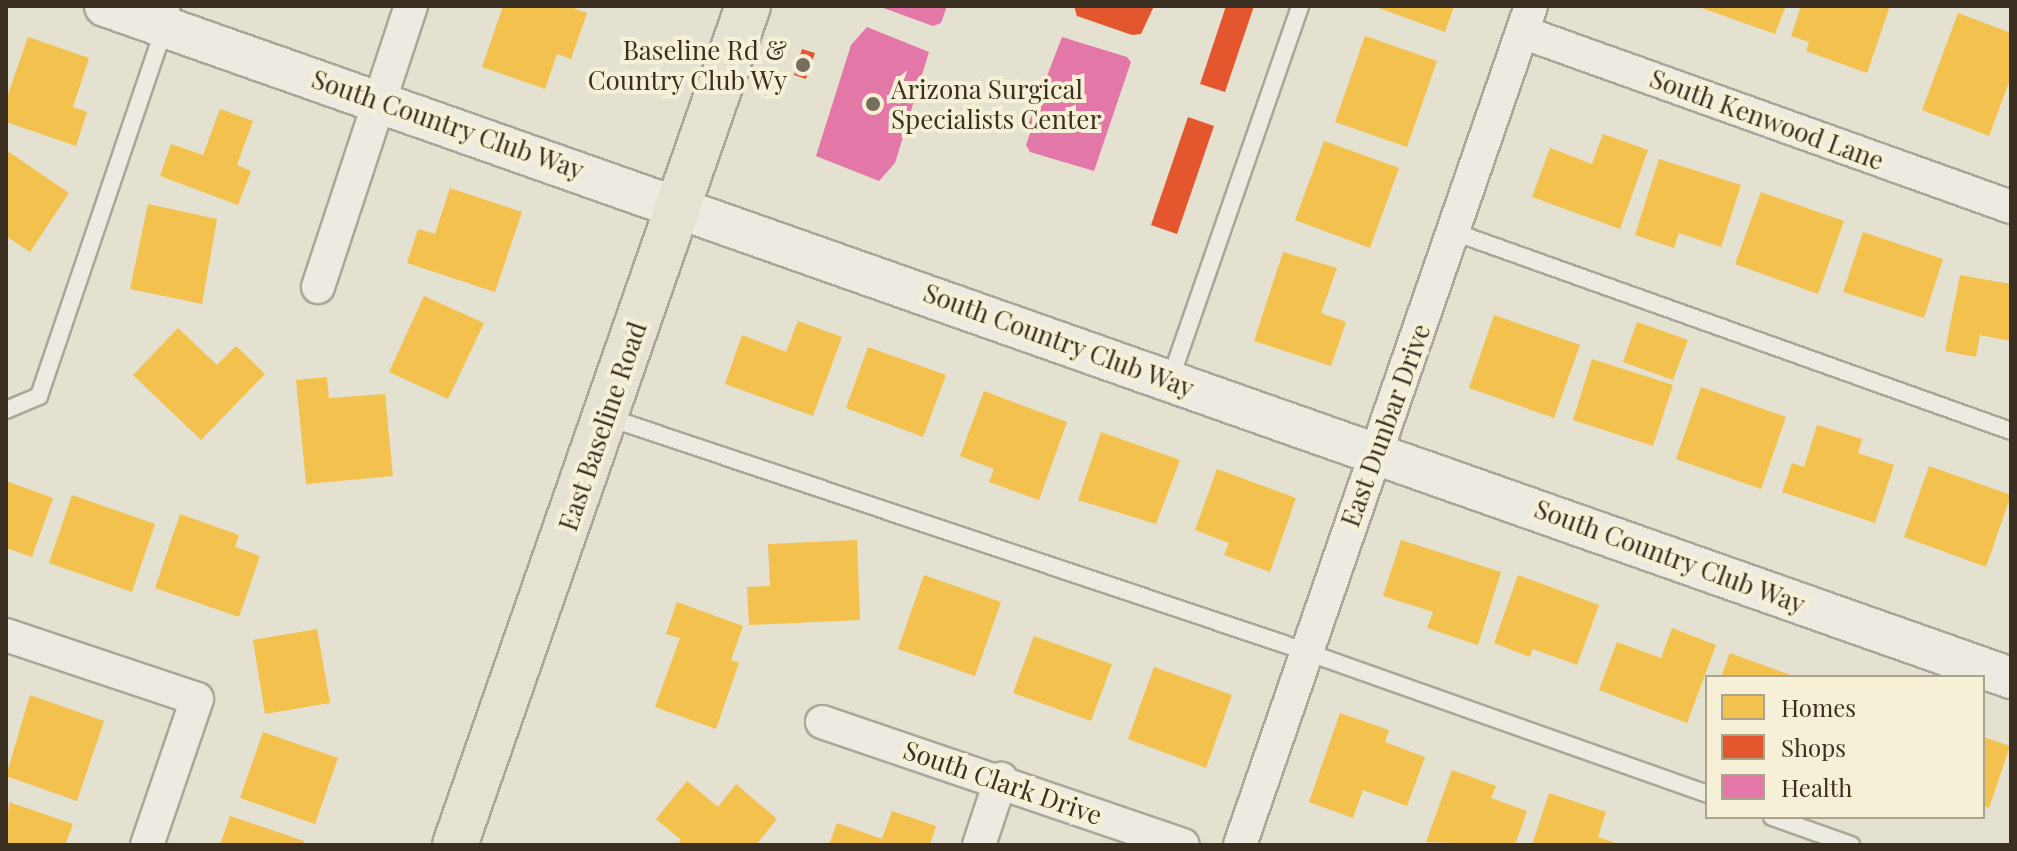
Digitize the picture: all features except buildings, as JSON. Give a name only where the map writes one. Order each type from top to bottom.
[{"type":"main road","name":"East Baseline Road","points":[[455,845],[748,6]]},
{"type":"street","name":"South Country Club Way","points":[[105,6],[169,16],[378,100],[1375,450],[2011,678]]},
{"type":"street","points":[[318,287],[411,6]]},
{"type":"street","name":"South Kenwood Lane","points":[[1527,19],[2011,207]]},
{"type":"street","name":"East Dunbar Drive","points":[[1240,845],[1527,19]]},
{"type":"street","points":[[6,635],[197,699],[147,845]]},
{"type":"street","name":"South Clark Drive","points":[[822,722],[1001,779],[1183,845]]},
{"type":"street","points":[[979,845],[1001,779]]},
{"type":"lane","points":[[1170,380],[1300,6]]},
{"type":"lane","points":[[6,410],[39,396],[169,16]]},
{"type":"lane","points":[[1454,232],[2011,431]]},
{"type":"lane","points":[[605,417],[1305,652],[1705,793]]},
{"type":"lane","points":[[1778,819],[1851,845]]},
{"type":"place","name":"Baseline Rd & Country Club Wy","points":[[803,65]]},
{"type":"place","name":"Arizona Surgical Specialists Center","points":[[873,104]]}]
